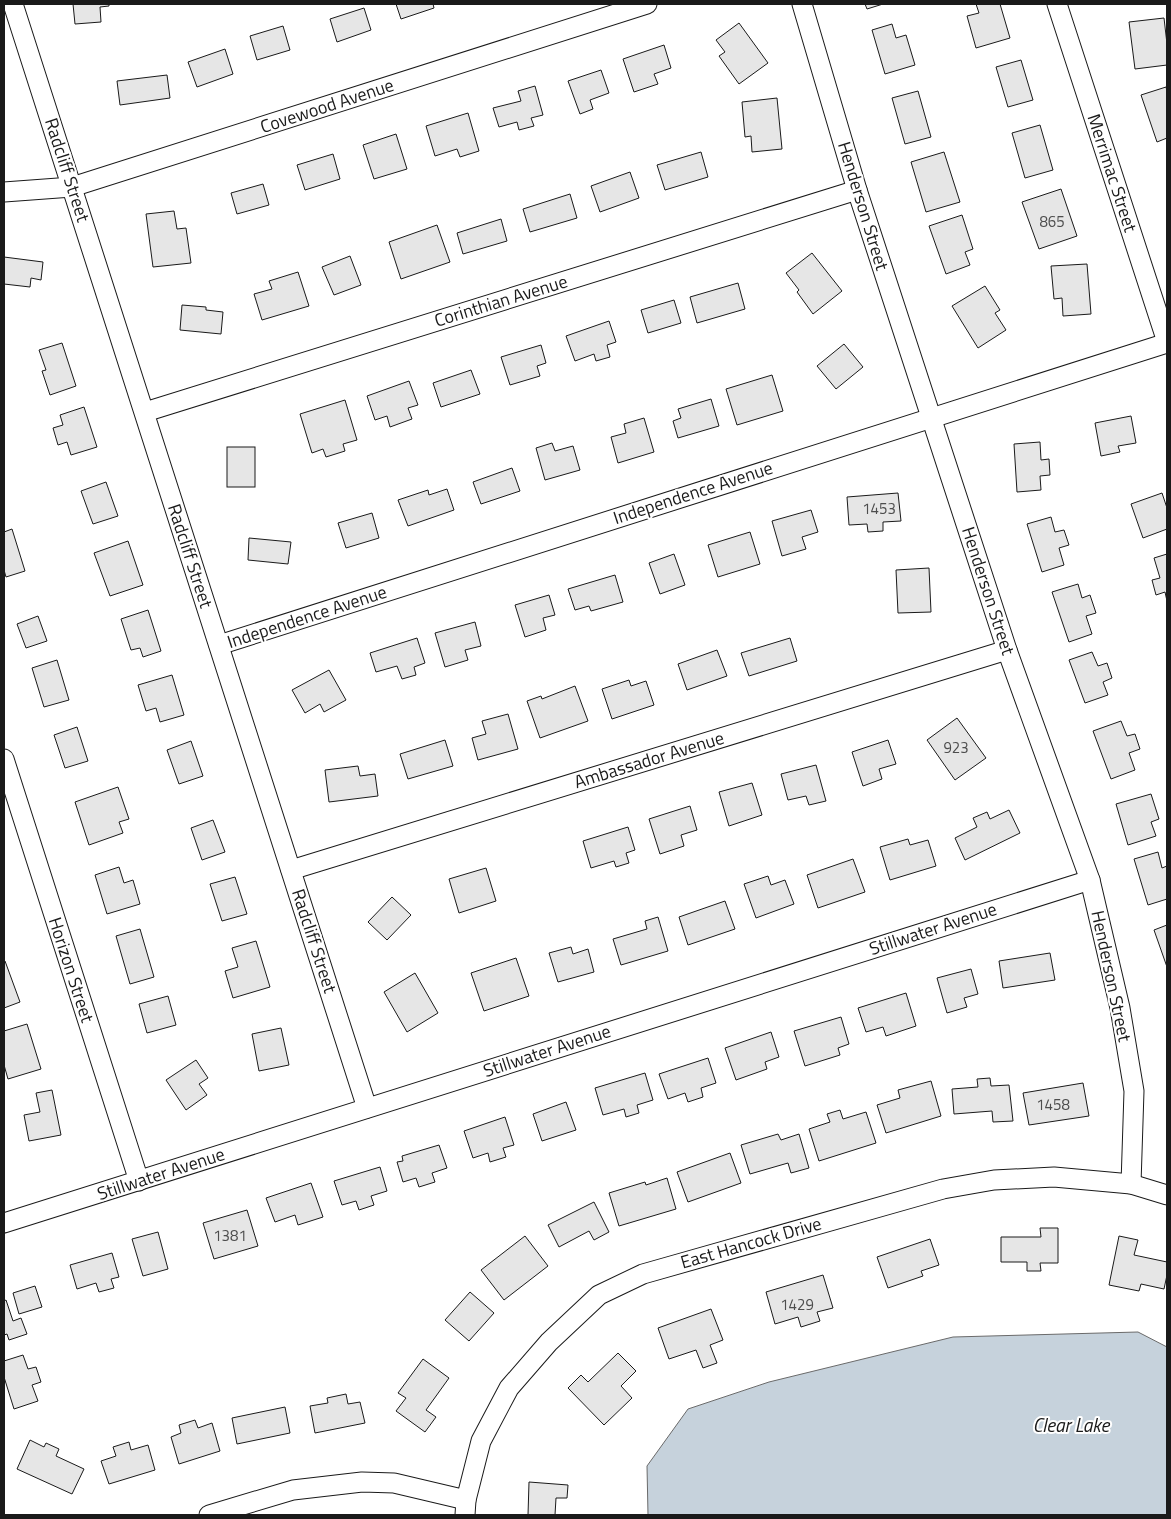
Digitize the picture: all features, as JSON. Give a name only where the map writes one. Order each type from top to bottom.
[{"type":"street","name":"Radcliff Street","points":[[13,4],[367,1108]]},
{"type":"street","name":"Covewood Avenue","points":[[4,192],[72,187],[647,4]]},
{"type":"street","name":"Henderson Street","points":[[802,4],[857,190],[1007,650],[1090,880],[1120,1008],[1134,1091],[1131,1184]]},
{"type":"street","name":"Merrimac Street","points":[[1057,4],[1167,342]]},
{"type":"street","name":"Corinthian Avenue","points":[[145,412],[857,190]]},
{"type":"street","name":"Independence Avenue","points":[[219,645],[1167,342]]},
{"type":"street","name":"Ambassador Avenue","points":[[291,870],[1007,650]]},
{"type":"street","name":"Horizon Street","points":[[4,759],[139,1180]]},
{"type":"street","name":"Stillwater Avenue","points":[[4,1223],[1090,880]]},
{"type":"street","name":"East Hancock Drive","points":[[466,1508],[481,1441],[509,1388],[549,1342],[599,1295],[643,1274],[943,1189],[994,1180],[1054,1177],[1131,1184],[1167,1195]]},
{"type":"street","points":[[209,1515],[293,1490],[362,1482],[394,1483],[466,1508]]},
{"type":"water","name":"Clear Lake","points":[[1138,1332],[1167,1347],[1167,1515],[648,1515],[647,1466],[688,1409],[769,1382],[953,1337]]},
{"type":"building","points":[[73,4],[109,4],[109,6],[100,7],[101,22],[75,24]]},
{"type":"building","points":[[396,4],[433,4],[434,8],[401,19]]},
{"type":"building","points":[[865,4],[883,4],[867,9]]},
{"type":"building","points":[[976,4],[1000,4],[1010,38],[976,48],[967,16],[979,13]]},
{"type":"building","points":[[364,8],[371,30],[337,42],[330,19]]},
{"type":"building","points":[[1164,18],[1167,65],[1135,69],[1129,22]]},
{"type":"building","points":[[739,23],[768,63],[739,84],[719,56],[725,52],[716,40]]},
{"type":"building","points":[[892,24],[896,38],[906,35],[915,65],[885,74],[872,30]]},
{"type":"building","points":[[283,26],[290,50],[257,60],[250,36]]},
{"type":"building","points":[[664,45],[671,68],[654,74],[658,84],[634,92],[623,59]]},
{"type":"building","points":[[225,49],[233,74],[197,87],[188,62]]},
{"type":"building","points":[[1021,60],[1033,100],[1008,107],[996,67]]},
{"type":"building","points":[[601,70],[609,93],[590,100],[593,109],[580,114],[568,81]]},
{"type":"building","points":[[167,75],[170,98],[120,105],[117,81]]},
{"type":"building","points":[[535,86],[543,115],[531,118],[534,126],[519,130],[517,122],[499,127],[493,108],[521,101],[518,91]]},
{"type":"building","points":[[1166,87],[1167,138],[1157,142],[1141,95]]},
{"type":"building","points":[[918,91],[931,137],[905,144],[892,98]]},
{"type":"building","points":[[777,98],[782,149],[752,152],[751,136],[745,137],[742,102]]},
{"type":"building","points":[[468,113],[479,151],[460,157],[457,149],[435,156],[426,126]]},
{"type":"building","points":[[1040,125],[1053,170],[1025,178],[1012,133]]},
{"type":"building","points":[[396,134],[407,169],[374,179],[363,145]]},
{"type":"building","points":[[701,152],[708,177],[665,190],[657,165]]},
{"type":"building","points":[[944,152],[960,202],[926,212],[911,162]]},
{"type":"building","points":[[333,154],[340,179],[305,190],[297,165]]},
{"type":"building","points":[[630,172],[639,198],[600,212],[591,186]]},
{"type":"building","points":[[263,184],[269,205],[237,214],[231,193]]},
{"type":"building","points":[[1061,189],[1077,236],[1039,249],[1022,202]]},
{"type":"building","points":[[570,194],[577,218],[530,232],[523,209]]},
{"type":"building","points":[[174,211],[177,229],[186,228],[191,263],[153,267],[146,214]]},
{"type":"building","points":[[962,215],[973,249],[965,252],[970,265],[946,274],[929,226]]},
{"type":"building","points":[[501,219],[507,241],[463,254],[457,233]]},
{"type":"building","points":[[437,225],[450,262],[401,279],[389,242]]},
{"type":"building","points":[[812,253],[842,291],[813,314],[797,292],[799,290],[786,273]]},
{"type":"building","points":[[350,256],[361,285],[334,295],[322,267]]},
{"type":"building","points":[[4,257],[43,262],[41,280],[31,278],[30,287],[4,284]]},
{"type":"building","points":[[1087,264],[1091,314],[1063,316],[1062,298],[1054,299],[1051,266]]},
{"type":"building","points":[[298,272],[309,306],[262,320],[254,294],[272,289],[269,281]]},
{"type":"building","points":[[738,283],[745,309],[697,323],[690,297]]},
{"type":"building","points":[[985,286],[1000,310],[995,313],[1006,330],[978,348],[952,306]]},
{"type":"building","points":[[674,300],[681,323],[648,333],[641,310]]},
{"type":"building","points":[[182,305],[206,307],[206,310],[223,312],[221,334],[180,330]]},
{"type":"building","points":[[609,321],[616,342],[607,345],[610,357],[596,361],[594,354],[575,361],[566,336]]},
{"type":"building","points":[[62,343],[76,386],[50,395],[42,371],[46,370],[39,350]]},
{"type":"building","points":[[844,344],[863,367],[836,389],[817,366]]},
{"type":"building","points":[[541,345],[546,363],[537,366],[540,376],[510,385],[501,357]]},
{"type":"building","points":[[471,370],[480,394],[441,407],[433,383]]},
{"type":"building","points":[[772,375],[783,411],[737,425],[726,389]]},
{"type":"building","points":[[409,381],[418,405],[408,408],[412,419],[390,427],[387,416],[375,420],[367,396]]},
{"type":"building","points":[[711,399],[719,426],[678,438],[673,421],[681,418],[678,409]]},
{"type":"building","points":[[345,400],[357,440],[343,444],[345,451],[326,457],[323,449],[312,453],[300,414]]},
{"type":"building","points":[[84,407],[97,447],[71,455],[67,442],[58,445],[53,428],[63,425],[60,415]]},
{"type":"building","points":[[1131,416],[1136,443],[1118,446],[1120,452],[1101,456],[1095,423]]},
{"type":"building","points":[[644,418],[654,452],[618,463],[611,437],[626,433],[624,424]]},
{"type":"building","points":[[1040,442],[1041,460],[1049,459],[1050,475],[1040,476],[1041,490],[1017,492],[1014,444]]},
{"type":"building","points":[[552,443],[555,451],[573,446],[580,470],[545,480],[536,448]]},
{"type":"building","points":[[227,447],[255,447],[255,487],[227,487]]},
{"type":"building","points":[[512,468],[520,491],[481,504],[473,482]]},
{"type":"building","points":[[106,482],[118,516],[93,524],[81,491]]},
{"type":"building","points":[[447,489],[454,510],[408,526],[398,500],[428,490],[429,495]]},
{"type":"building","points":[[898,493],[901,521],[883,522],[883,531],[868,532],[867,524],[849,525],[847,497]]},
{"type":"building","points":[[1162,493],[1167,508],[1167,529],[1143,538],[1131,504]]},
{"type":"building","points":[[811,510],[818,532],[802,537],[806,549],[782,556],[772,521]]},
{"type":"building","points":[[372,513],[379,538],[346,548],[338,523]]},
{"type":"building","points":[[1051,517],[1055,532],[1064,530],[1069,545],[1059,548],[1064,565],[1042,572],[1027,524]]},
{"type":"building","points":[[12,529],[25,571],[6,577],[4,570],[4,532]]},
{"type":"building","points":[[750,532],[760,564],[718,577],[708,545]]},
{"type":"building","points":[[249,538],[291,542],[288,564],[248,560]]},
{"type":"building","points":[[128,541],[143,585],[110,596],[94,553]]},
{"type":"building","points":[[674,554],[685,585],[660,594],[649,563]]},
{"type":"building","points":[[1167,554],[1167,601],[1165,592],[1156,595],[1152,580],[1160,578],[1154,558]]},
{"type":"building","points":[[929,568],[931,612],[898,613],[896,570]]},
{"type":"building","points":[[615,575],[623,602],[591,611],[589,606],[575,610],[568,589]]},
{"type":"building","points":[[1078,584],[1082,598],[1090,595],[1096,613],[1086,616],[1092,634],[1069,642],[1052,592]]},
{"type":"building","points":[[549,595],[555,615],[543,618],[546,630],[525,637],[515,605]]},
{"type":"building","points":[[148,610],[161,651],[143,657],[140,648],[131,650],[121,619]]},
{"type":"building","points":[[38,616],[47,641],[26,648],[17,624]]},
{"type":"building","points":[[475,622],[481,646],[465,650],[468,660],[445,667],[435,633]]},
{"type":"building","points":[[417,638],[425,663],[414,667],[416,675],[402,679],[397,666],[376,672],[370,653]]},
{"type":"building","points":[[790,638],[797,661],[749,676],[741,653]]},
{"type":"building","points":[[717,650],[727,676],[687,690],[678,664]]},
{"type":"building","points":[[1092,652],[1098,666],[1107,663],[1112,678],[1103,682],[1108,695],[1085,703],[1069,660]]},
{"type":"building","points":[[57,660],[69,700],[44,707],[32,668]]},
{"type":"building","points":[[329,670],[346,700],[324,712],[320,704],[305,713],[292,690]]},
{"type":"building","points":[[172,675],[184,715],[160,722],[156,708],[146,711],[138,685]]},
{"type":"building","points":[[629,680],[631,686],[646,681],[654,705],[612,719],[602,689]]},
{"type":"building","points":[[575,686],[588,721],[540,738],[527,701],[541,696],[542,699]]},
{"type":"building","points":[[508,714],[518,749],[478,760],[472,738],[486,734],[482,721]]},
{"type":"building","points":[[957,718],[986,758],[955,780],[927,740]]},
{"type":"building","points":[[1121,721],[1127,736],[1135,734],[1140,749],[1129,753],[1135,770],[1111,779],[1093,731]]},
{"type":"building","points":[[77,727],[88,761],[65,768],[54,735]]},
{"type":"building","points":[[445,740],[453,766],[408,779],[400,754]]},
{"type":"building","points":[[888,740],[896,764],[879,769],[882,779],[863,786],[852,752]]},
{"type":"building","points":[[191,741],[203,776],[179,784],[167,750]]},
{"type":"building","points":[[816,765],[826,801],[809,805],[806,796],[788,800],[781,774]]},
{"type":"building","points":[[358,766],[360,776],[375,774],[378,796],[329,802],[325,770]]},
{"type":"building","points":[[752,783],[762,815],[729,826],[719,792]]},
{"type":"building","points":[[118,787],[129,819],[119,822],[123,833],[89,845],[75,802]]},
{"type":"building","points":[[1151,794],[1159,819],[1151,822],[1156,836],[1128,845],[1116,804]]},
{"type":"building","points":[[690,806],[697,830],[681,835],[684,846],[660,854],[649,819]]},
{"type":"building","points":[[1009,810],[1020,833],[965,860],[955,838],[977,827],[973,818],[987,812],[990,819]]},
{"type":"building","points":[[213,820],[225,852],[202,860],[191,828]]},
{"type":"building","points":[[628,827],[635,850],[626,853],[629,863],[616,867],[614,861],[591,868],[583,841]]},
{"type":"building","points":[[908,839],[910,845],[928,840],[936,866],[890,880],[880,847]]},
{"type":"building","points":[[1158,852],[1162,868],[1167,866],[1167,899],[1148,905],[1134,859]]},
{"type":"building","points":[[853,859],[865,892],[818,908],[807,875]]},
{"type":"building","points":[[119,867],[124,883],[133,880],[140,904],[107,914],[95,875]]},
{"type":"building","points":[[486,868],[496,901],[459,913],[449,879]]},
{"type":"building","points":[[768,876],[771,885],[785,880],[794,904],[756,918],[744,884]]},
{"type":"building","points":[[235,877],[247,914],[222,921],[210,884]]},
{"type":"building","points":[[392,897],[411,915],[387,940],[368,922]]},
{"type":"building","points":[[725,901],[735,929],[688,945],[679,917]]},
{"type":"building","points":[[658,917],[668,951],[621,965],[613,939],[647,929],[645,921]]},
{"type":"building","points":[[1167,925],[1167,967],[1154,930]]},
{"type":"building","points":[[140,929],[154,977],[130,984],[116,936]]},
{"type":"building","points":[[256,941],[270,987],[233,998],[225,971],[238,967],[232,948]]},
{"type":"building","points":[[571,947],[573,954],[588,949],[594,972],[558,982],[549,953]]},
{"type":"building","points":[[1050,953],[1055,980],[1003,988],[999,961]]},
{"type":"building","points":[[516,958],[529,996],[484,1011],[471,973]]},
{"type":"building","points":[[4,961],[20,1002],[4,1008]]},
{"type":"building","points":[[971,969],[978,994],[964,998],[967,1007],[947,1013],[937,978]]},
{"type":"building","points":[[415,973],[438,1013],[407,1032],[384,992]]},
{"type":"building","points":[[906,993],[916,1026],[886,1036],[883,1027],[866,1032],[858,1008]]},
{"type":"building","points":[[168,996],[176,1025],[147,1033],[139,1004]]},
{"type":"building","points":[[841,1017],[849,1044],[838,1048],[840,1055],[805,1066],[794,1031]]},
{"type":"building","points":[[27,1024],[41,1069],[8,1079],[4,1065],[4,1031]]},
{"type":"building","points":[[281,1028],[289,1065],[259,1071],[252,1034]]},
{"type":"building","points":[[771,1032],[779,1057],[765,1062],[767,1069],[736,1080],[725,1048]]},
{"type":"building","points":[[708,1058],[716,1083],[701,1088],[703,1097],[688,1102],[685,1093],[668,1099],[659,1074]]},
{"type":"building","points":[[196,1060],[208,1078],[199,1084],[207,1095],[186,1110],[166,1080]]},
{"type":"building","points":[[645,1073],[653,1100],[637,1105],[639,1113],[626,1117],[624,1109],[603,1115],[595,1088]]},
{"type":"building","points":[[990,1078],[991,1086],[1009,1085],[1013,1121],[993,1122],[992,1111],[954,1114],[952,1089],[978,1087],[977,1079]]},
{"type":"building","points":[[931,1081],[941,1116],[886,1133],[877,1105],[900,1098],[898,1090]]},
{"type":"building","points":[[1083,1083],[1089,1116],[1029,1125],[1023,1093]]},
{"type":"building","points":[[52,1090],[61,1135],[29,1141],[24,1115],[40,1112],[36,1093]]},
{"type":"building","points":[[566,1102],[576,1130],[542,1141],[533,1114]]},
{"type":"building","points":[[840,1110],[843,1119],[866,1112],[876,1143],[819,1161],[809,1129],[830,1122],[827,1114]]},
{"type":"building","points":[[505,1117],[514,1145],[503,1148],[506,1157],[490,1162],[488,1153],[473,1158],[464,1131]]},
{"type":"building","points":[[778,1134],[781,1140],[799,1134],[809,1168],[791,1173],[788,1163],[750,1174],[741,1145]]},
{"type":"building","points":[[439,1145],[447,1168],[432,1173],[435,1182],[419,1187],[416,1178],[403,1182],[397,1162],[403,1161],[402,1156]]},
{"type":"building","points":[[730,1153],[741,1183],[688,1202],[677,1172]]},
{"type":"building","points":[[380,1167],[387,1191],[371,1196],[374,1205],[359,1210],[356,1201],[342,1205],[334,1181]]},
{"type":"building","points":[[667,1178],[676,1209],[619,1226],[609,1193],[645,1182],[646,1185]]},
{"type":"building","points":[[311,1183],[323,1217],[298,1225],[295,1215],[275,1222],[266,1198]]},
{"type":"building","points":[[594,1202],[609,1232],[594,1240],[589,1231],[559,1247],[548,1225]]},
{"type":"building","points":[[247,1210],[258,1246],[214,1259],[203,1223]]},
{"type":"building","points":[[1040,1228],[1058,1228],[1058,1263],[1040,1263],[1041,1271],[1027,1271],[1027,1262],[1001,1262],[1001,1237],[1041,1237]]},
{"type":"building","points":[[158,1232],[168,1269],[143,1276],[132,1239]]},
{"type":"building","points":[[525,1236],[548,1266],[504,1300],[481,1270]]},
{"type":"building","points":[[1119,1236],[1138,1240],[1134,1255],[1167,1262],[1164,1289],[1141,1284],[1139,1291],[1109,1285]]},
{"type":"building","points":[[930,1239],[939,1265],[921,1271],[923,1276],[888,1288],[877,1257]]},
{"type":"building","points":[[112,1253],[119,1277],[111,1279],[114,1288],[99,1292],[96,1283],[77,1289],[70,1265]]},
{"type":"building","points":[[823,1275],[833,1308],[817,1312],[820,1321],[801,1327],[798,1317],[775,1324],[766,1292]]},
{"type":"building","points":[[35,1286],[42,1307],[19,1314],[13,1293]]},
{"type":"building","points":[[470,1292],[494,1313],[469,1341],[445,1320]]},
{"type":"building","points":[[6,1300],[13,1321],[21,1318],[27,1334],[9,1340],[7,1334],[4,1335],[4,1301]]},
{"type":"building","points":[[711,1309],[723,1340],[710,1345],[717,1363],[703,1368],[696,1350],[669,1359],[658,1328]]},
{"type":"building","points":[[618,1353],[636,1371],[621,1386],[632,1398],[604,1425],[568,1388],[581,1375],[588,1382]]},
{"type":"building","points":[[23,1355],[28,1369],[36,1367],[41,1382],[32,1385],[38,1401],[14,1409],[4,1377],[4,1361]]},
{"type":"building","points":[[423,1359],[449,1378],[426,1410],[436,1417],[425,1432],[396,1411],[406,1398],[398,1393]]},
{"type":"building","points":[[346,1394],[348,1404],[360,1402],[365,1423],[315,1433],[310,1406],[328,1403],[327,1398]]},
{"type":"building","points":[[285,1407],[290,1433],[237,1444],[232,1418]]},
{"type":"building","points":[[195,1420],[198,1428],[212,1423],[220,1451],[179,1464],[171,1437],[181,1433],[179,1425]]},
{"type":"building","points":[[30,1440],[44,1447],[46,1443],[59,1449],[56,1456],[84,1469],[72,1494],[17,1469]]},
{"type":"building","points":[[129,1442],[131,1450],[148,1445],[155,1470],[109,1484],[101,1461],[116,1456],[113,1447]]},
{"type":"building","points":[[529,1482],[568,1485],[567,1498],[556,1498],[555,1515],[528,1515]]}]
